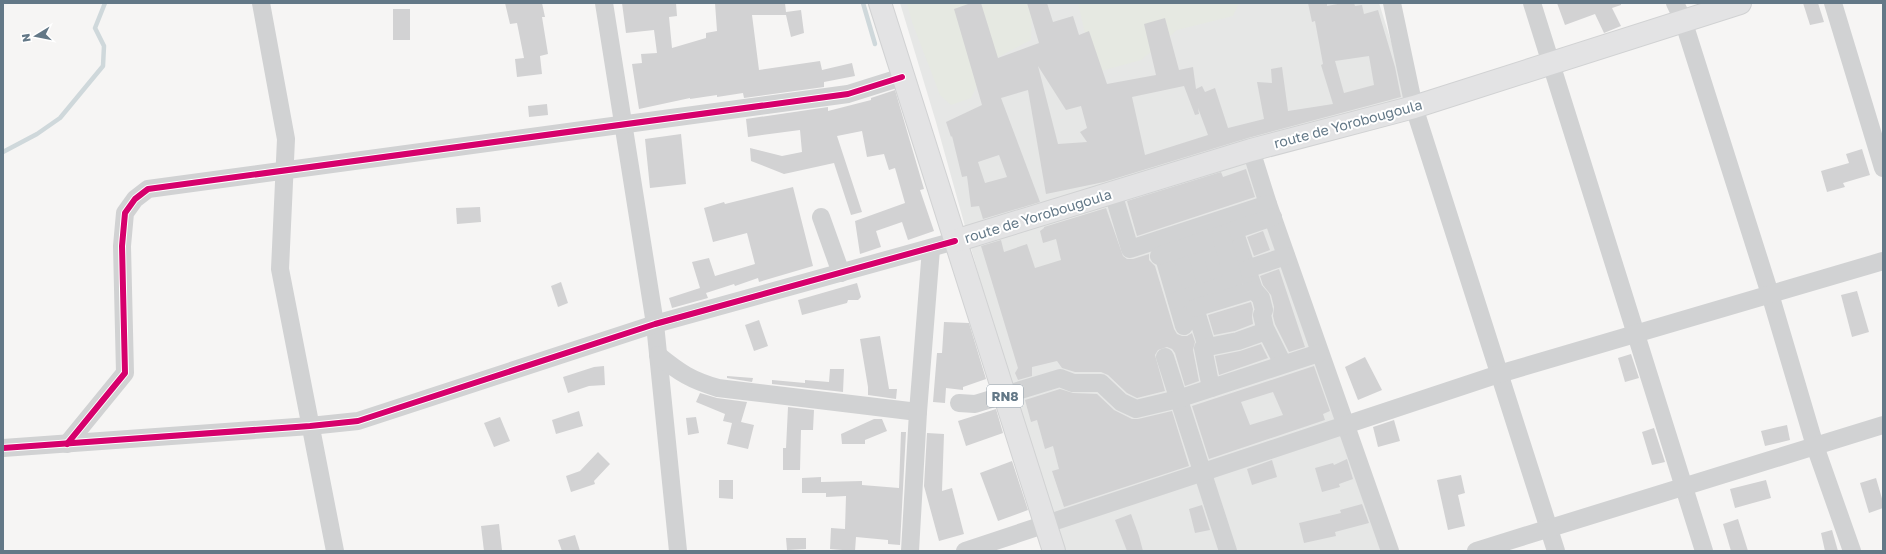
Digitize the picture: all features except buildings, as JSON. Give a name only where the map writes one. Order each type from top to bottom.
[{"type":"main road","name":"RN8","points":[[880,3],[902,77],[1054,551]]},
{"type":"main road","name":"route de Yorobougoula","points":[[955,241],[1251,150],[1414,107],[1550,64],[1679,12],[1740,3]]},
{"type":"street","points":[[261,3],[286,139],[280,269],[335,551]]},
{"type":"street","points":[[604,3],[622,125],[655,324],[678,551]]},
{"type":"street","points":[[1392,3],[1414,107],[1556,551]]},
{"type":"street","points":[[1532,3],[1704,551]]},
{"type":"street","points":[[1833,3],[1883,168]]},
{"type":"street","points":[[1679,12],[1770,294],[1816,446],[1852,551]]},
{"type":"street","points":[[67,444],[125,373],[122,246],[125,214],[135,199],[148,188],[848,94],[902,77]]},
{"type":"street","points":[[1251,150],[1270,211],[1390,551]]},
{"type":"street","points":[[1113,193],[1130,249],[1193,242],[1270,211]]},
{"type":"street","points":[[821,217],[841,273]]},
{"type":"street","points":[[3,448],[310,426],[358,421],[655,324],[931,249],[955,241]]},
{"type":"street","points":[[1193,242],[1247,269],[1254,290],[1261,298],[1264,310],[1262,315],[1266,331],[1283,364]]},
{"type":"street","points":[[1193,242],[1197,296],[1207,347]]},
{"type":"street","points":[[1184,326],[1197,296],[1193,242]]},
{"type":"street","points":[[1193,242],[1234,282],[1197,296]]},
{"type":"street","points":[[910,551],[918,412],[931,249]]},
{"type":"street","points":[[1247,269],[1286,256]]},
{"type":"street","points":[[965,551],[1202,473],[1344,424],[1499,374],[1883,261]]},
{"type":"street","points":[[1197,296],[1254,290]]},
{"type":"street","points":[[1211,388],[1203,348],[1238,341],[1266,331]]},
{"type":"street","points":[[959,403],[975,404],[1060,378],[1074,383],[1101,383],[1121,402],[1136,409],[1178,399],[1319,352]]},
{"type":"street","points":[[658,355],[679,372],[696,381],[718,388],[918,412]]},
{"type":"street","points":[[1165,358],[1228,551]]},
{"type":"street","points":[[1476,551],[1883,425]]},
{"type":"shaded area","points":[[900,3],[1379,3],[1411,105],[1244,147],[1383,551],[1059,551],[1015,406],[936,122]]},
{"type":"shaded area","points":[[907,3],[1032,3],[1031,40],[989,62],[971,98],[951,105],[940,95],[912,22]]},
{"type":"shaded area","points":[[1078,3],[1238,3],[1238,5],[1233,16],[1177,30],[1141,60],[1094,73]]},
{"type":"waterway","points":[[3,152],[37,134],[60,118],[103,66],[104,46],[95,28],[105,3]]},
{"type":"waterway","points":[[863,3],[875,44]]},
{"type":"cycle path","points":[[67,444],[125,373],[122,246],[125,213],[135,199],[148,189],[848,94],[902,77]]},
{"type":"cycle path","points":[[3,448],[310,426],[358,421],[655,324],[955,241]]}]
